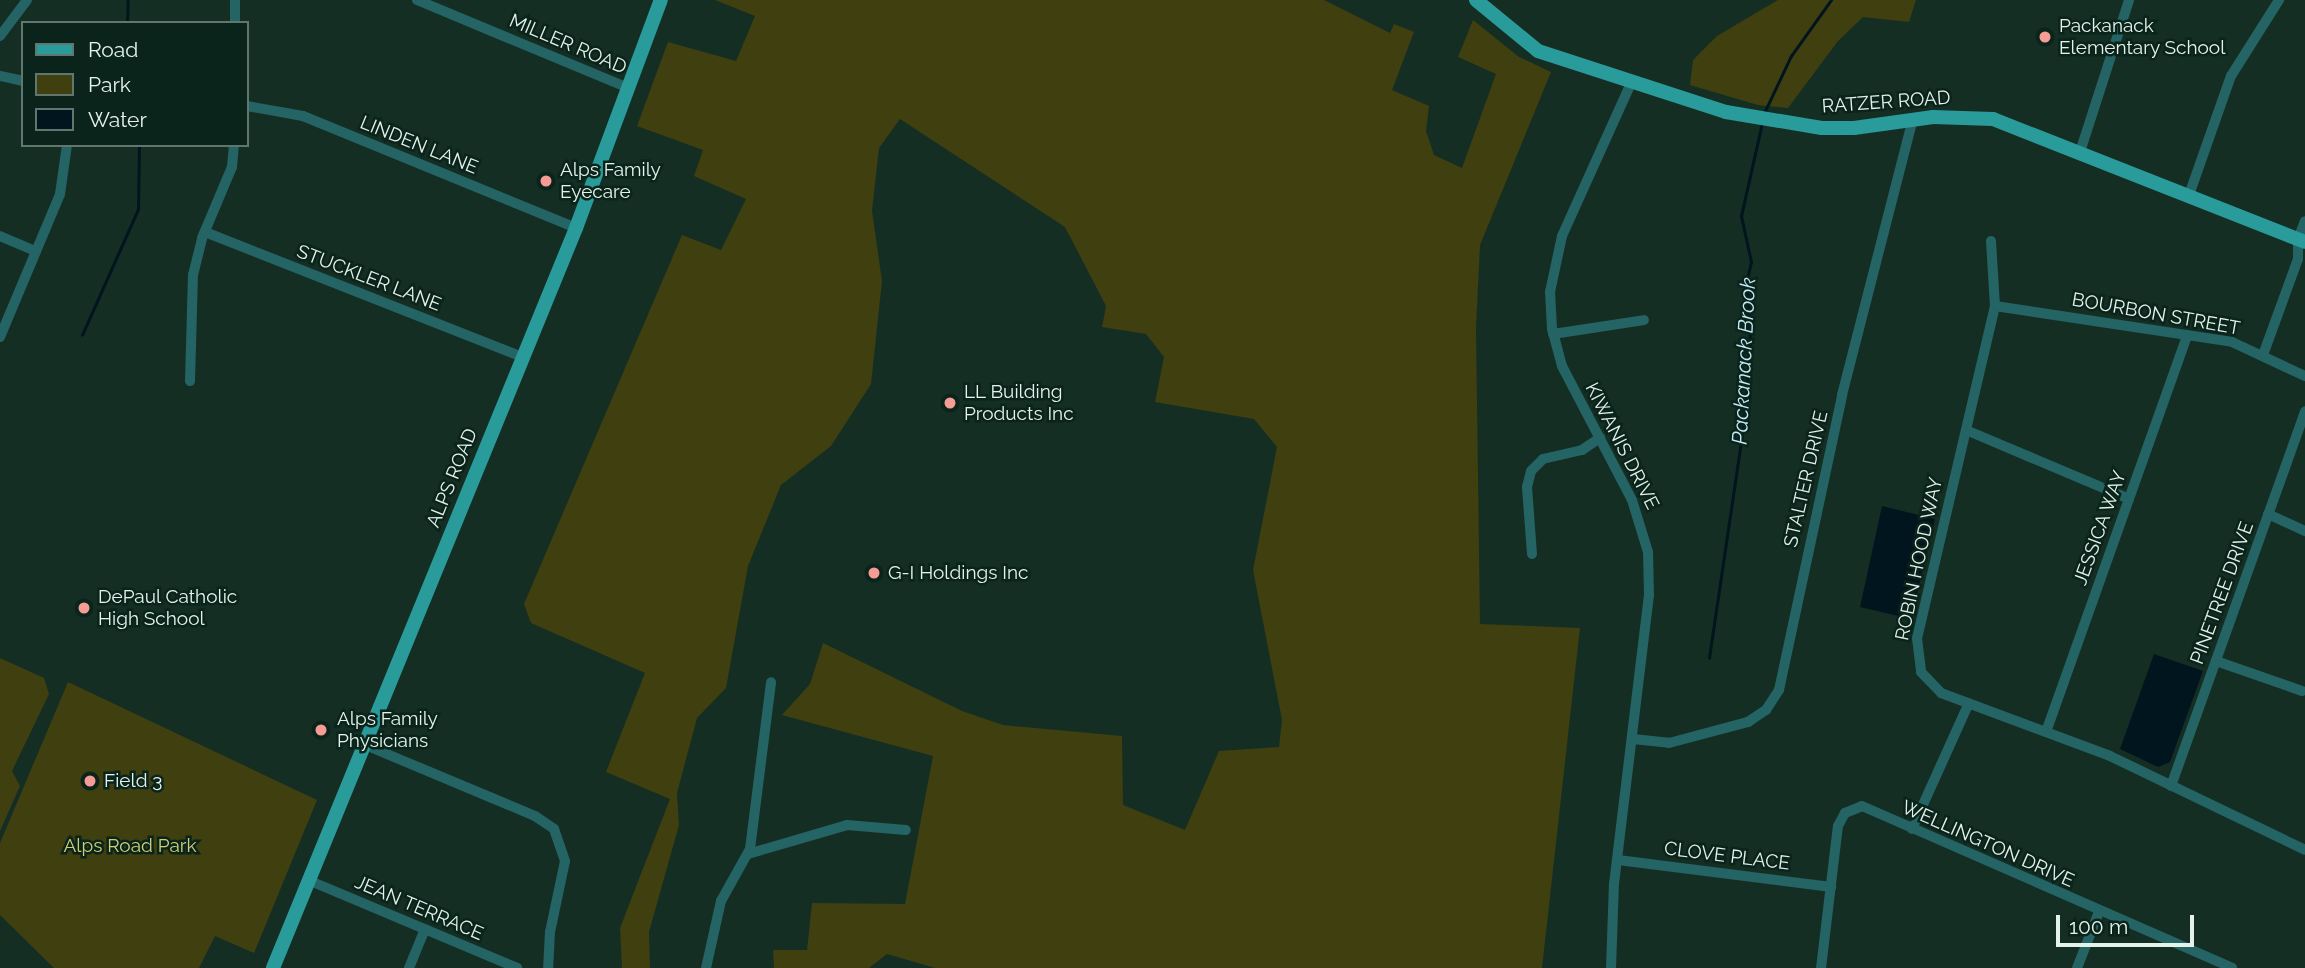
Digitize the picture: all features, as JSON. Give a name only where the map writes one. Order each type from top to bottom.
[{"type":"main road","name":"ALPS ROAD","points":[[273,968],[576,228],[661,0]]},
{"type":"main road","name":"RATZER ROAD","points":[[1476,0],[1538,51],[1631,83],[1765,121],[1854,128],[1913,119],[1993,119],[2301,241]]},
{"type":"street","points":[[0,36],[27,0]]},
{"type":"street","points":[[235,0],[235,21]]},
{"type":"street","name":"MILLER ROAD","points":[[417,0],[628,88]]},
{"type":"street","points":[[2080,152],[2126,18],[2129,0]]},
{"type":"street","points":[[2189,195],[2231,76],[2280,0]]},
{"type":"street","points":[[0,76],[21,81]]},
{"type":"street","name":"KIWANIS DRIVE","points":[[1611,968],[1618,860],[1649,595],[1648,552],[1632,500],[1562,366],[1553,334],[1550,292],[1556,254],[1631,83]]},
{"type":"street","name":"LINDEN LANE","points":[[248,106],[303,116],[576,228]]},
{"type":"street","name":"STALTER DRIVE","points":[[1633,739],[1669,743],[1748,722],[1766,710],[1779,690],[1842,395],[1913,119]]},
{"type":"street","points":[[0,337],[63,184],[66,147]]},
{"type":"street","points":[[191,381],[193,275],[205,232],[232,167],[234,147]]},
{"type":"street","points":[[2263,355],[2298,259],[2305,221]]},
{"type":"street","name":"STUCKLER LANE","points":[[205,232],[522,358]]},
{"type":"street","points":[[0,236],[36,251]]},
{"type":"street","name":"ROBIN HOOD WAY","points":[[1991,241],[1995,306],[1916,650],[1921,672],[1933,688],[2046,732],[2171,786],[2305,850]]},
{"type":"street","name":"BOURBON STREET","points":[[1995,306],[2232,342],[2305,376]]},
{"type":"street","points":[[1553,334],[1644,320]]},
{"type":"street","name":"JESSICA WAY","points":[[2046,732],[2187,335]]},
{"type":"street","name":"PINETREE DRIVE","points":[[2171,786],[2305,411]]},
{"type":"street","points":[[1966,430],[2129,499]]},
{"type":"street","points":[[1532,554],[1527,487],[1531,471],[1543,459],[1582,450],[1600,438]]},
{"type":"street","points":[[2268,514],[2305,531]]},
{"type":"street","points":[[2216,660],[2302,691]]},
{"type":"street","points":[[706,968],[720,901],[748,854],[771,682]]},
{"type":"street","points":[[1912,829],[1969,704]]},
{"type":"street","points":[[363,744],[535,816],[554,829],[565,861],[553,914],[548,968]]},
{"type":"street","name":"WELLINGTON DRIVE","points":[[1831,887],[1841,819],[1857,806],[2232,968]]},
{"type":"street","points":[[748,854],[847,825],[906,830]]},
{"type":"street","name":"CLOVE PLACE","points":[[1618,860],[1831,887]]},
{"type":"street","name":"JEAN TERRACE","points":[[308,880],[517,968]]},
{"type":"street","points":[[1821,968],[1831,887]]},
{"type":"street","points":[[2077,968],[2099,912]]},
{"type":"street","points":[[409,968],[425,929]]},
{"type":"green space","points":[[715,0],[1324,0],[1390,33],[1394,24],[1414,32],[1392,90],[1429,106],[1426,131],[1434,155],[1462,168],[1496,74],[1458,57],[1473,20],[1519,57],[1551,72],[1480,245],[1476,328],[1480,624],[1580,628],[1542,968],[935,968],[887,954],[869,968],[774,968],[773,950],[807,950],[812,903],[905,904],[933,756],[782,715],[810,684],[823,643],[962,711],[1003,725],[1122,736],[1123,805],[1185,830],[1219,751],[1279,747],[1282,720],[1253,570],[1277,447],[1254,419],[1155,402],[1164,357],[1146,334],[1102,327],[1106,306],[1065,227],[900,119],[879,148],[872,211],[882,281],[871,384],[831,446],[781,485],[748,566],[726,688],[697,718],[677,793],[679,825],[649,932],[650,968],[622,968],[620,928],[670,799],[606,772],[645,673],[531,623],[524,604],[682,235],[721,250],[746,199],[694,176],[703,150],[637,126],[668,42],[736,61],[755,16]]},
{"type":"green space","points":[[1778,0],[1916,0],[1909,22],[1863,17],[1838,41],[1788,108],[1758,105],[1690,85],[1693,60],[1717,36]]},
{"type":"green space","points":[[0,658],[44,678],[49,694],[12,771],[20,786],[0,831]]},
{"type":"green space","name":"Alps Road Park","points":[[68,682],[317,800],[254,953],[215,936],[199,968],[54,968],[0,915],[0,843]]},
{"type":"water","points":[[1882,506],[1935,519],[1911,619],[1860,607]]},
{"type":"water","points":[[2154,654],[2203,671],[2170,762],[2158,767],[2120,749]]},
{"type":"waterway","points":[[127,21],[128,0]]},
{"type":"waterway","name":"Packanack Brook","points":[[1764,113],[1791,56],[1831,0]]},
{"type":"waterway","name":"Packanack Brook","points":[[1709,658],[1743,429],[1750,345],[1747,279],[1751,262],[1741,216],[1762,123]]},
{"type":"waterway","points":[[82,335],[138,209],[139,147]]},
{"type":"place","name":"Packanack Elementary School","points":[[2045,37]]},
{"type":"place","name":"Alps Family Eyecare","points":[[546,181]]},
{"type":"place","name":"LL Building Products Inc","points":[[950,403]]},
{"type":"place","name":"G-I Holdings Inc","points":[[874,573]]},
{"type":"place","name":"DePaul Catholic High School","points":[[84,608]]},
{"type":"place","name":"Alps Family Physicians","points":[[321,730]]},
{"type":"place","name":"Field 3","points":[[90,781]]}]
